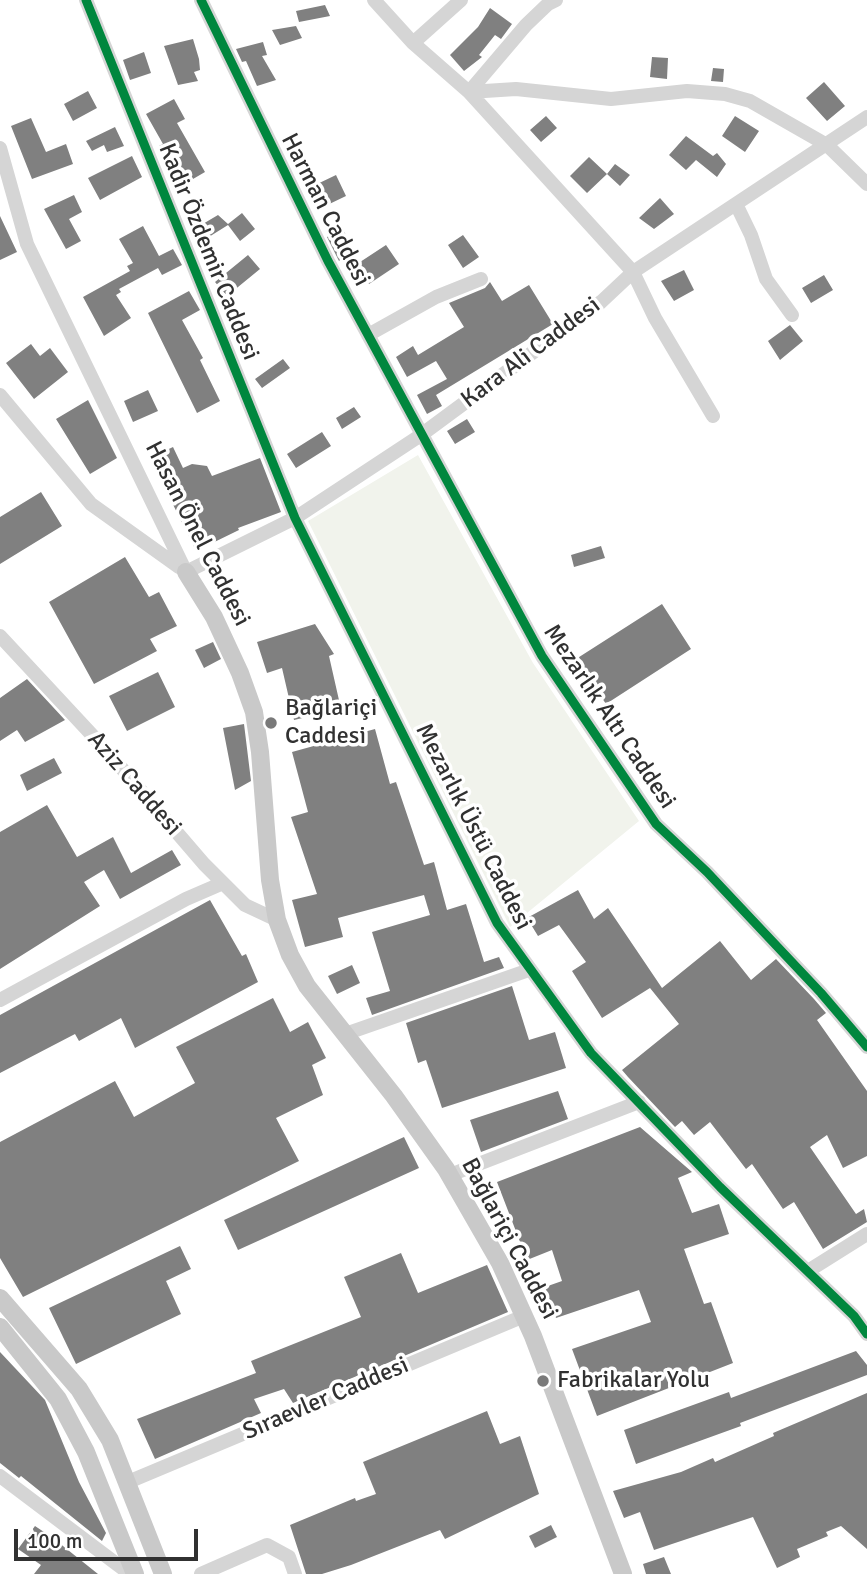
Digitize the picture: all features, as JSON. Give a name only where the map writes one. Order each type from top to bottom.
[{"type":"main road","name":"Hasan Önel Caddesi","points":[[186,572],[214,617],[240,673],[254,712],[277,920]]},
{"type":"main road","name":"Bağlariçi Caddesi","points":[[277,920],[307,986],[394,1096],[450,1175],[500,1263],[524,1316],[624,1574]]},
{"type":"main road","points":[[0,1298],[79,1389],[110,1440],[163,1574]]},
{"type":"main road","points":[[0,1327],[58,1399],[86,1452],[132,1574]]},
{"type":"street","name":"Kadir Özdemir Caddesi","points":[[86,0],[295,518]]},
{"type":"street","name":"Harman Caddesi","points":[[201,0],[273,150],[421,435]]},
{"type":"street","points":[[374,0],[413,43],[469,92],[633,272],[655,318],[713,416]]},
{"type":"street","points":[[413,43],[461,0]]},
{"type":"street","points":[[469,92],[519,33],[548,4],[556,0]]},
{"type":"street","points":[[469,92],[516,89],[611,99],[687,91],[725,94],[750,101],[827,145],[867,184]]},
{"type":"street","name":"Kara Ali Caddesi","points":[[186,572],[295,518],[421,435],[601,302],[633,272],[867,117]]},
{"type":"street","name":"Hasan Önel Caddesi","points":[[0,148],[27,244],[186,572]]},
{"type":"street","points":[[736,204],[751,235],[766,279],[792,315]]},
{"type":"street","points":[[368,335],[436,297],[481,279]]},
{"type":"street","points":[[0,395],[92,505],[186,572]]},
{"type":"street","name":"Mezarlık Altı Caddesi","points":[[421,435],[542,656],[656,824],[707,872],[812,983],[867,1047]]},
{"type":"street","name":"Mezarlık Üstü Caddesi","points":[[295,518],[497,923],[529,970],[591,1054],[720,1187],[855,1316],[867,1334]]},
{"type":"street","name":"Aziz Caddesi","points":[[0,636],[106,750],[223,883],[245,905],[277,920]]},
{"type":"street","points":[[0,1000],[186,898],[223,883]]},
{"type":"street","points":[[345,1034],[529,970]]},
{"type":"street","points":[[450,1175],[639,1102]]},
{"type":"street","points":[[808,1271],[867,1234]]},
{"type":"street","name":"Sıraevler Caddesi","points":[[128,1482],[524,1316]]},
{"type":"street","points":[[0,1476],[132,1574]]},
{"type":"street","points":[[201,1574],[267,1545],[289,1558],[295,1574]]},
{"type":"shaded area","points":[[418,455],[533,663],[639,821],[510,927],[308,521]]},
{"type":"building","points":[[325,5],[330,16],[299,22],[296,11]]},
{"type":"building","points":[[490,8],[512,24],[501,39],[495,35],[479,55],[482,57],[464,71],[450,55],[478,27]]},
{"type":"building","points":[[296,26],[302,38],[280,45],[272,30]]},
{"type":"building","points":[[193,39],[199,59],[200,70],[194,72],[198,81],[178,85],[164,46]]},
{"type":"building","points":[[263,42],[267,55],[262,56],[276,80],[257,86],[246,61],[242,62],[236,49]]},
{"type":"building","points":[[144,52],[151,73],[130,80],[123,60]]},
{"type":"building","points":[[652,57],[668,58],[667,79],[650,77]]},
{"type":"building","points":[[713,68],[724,69],[723,82],[711,81]]},
{"type":"building","points":[[824,82],[845,106],[827,121],[806,98]]},
{"type":"building","points":[[88,91],[97,108],[73,121],[64,104]]},
{"type":"building","points":[[174,99],[185,119],[177,123],[205,172],[181,186],[159,146],[163,144],[146,114]]},
{"type":"building","points":[[546,116],[557,128],[541,142],[530,130]]},
{"type":"building","points":[[735,116],[759,131],[745,152],[722,136]]},
{"type":"building","points":[[31,118],[46,152],[66,144],[73,164],[32,179],[11,126]]},
{"type":"building","points":[[115,127],[124,146],[107,152],[104,145],[92,151],[86,141]]},
{"type":"building","points":[[686,136],[713,156],[717,153],[726,164],[717,177],[696,160],[686,170],[669,155]]},
{"type":"building","points":[[132,156],[142,177],[100,200],[88,178]]},
{"type":"building","points":[[589,157],[607,174],[587,193],[570,176]]},
{"type":"building","points":[[615,164],[630,175],[620,186],[607,174]]},
{"type":"building","points":[[336,175],[346,196],[321,208],[311,187]]},
{"type":"building","points":[[74,195],[82,212],[69,219],[81,241],[66,249],[44,209]]},
{"type":"building","points":[[660,198],[674,214],[654,229],[639,218]]},
{"type":"building","points":[[242,213],[255,229],[240,241],[228,225],[204,240],[196,228],[218,215],[228,224]]},
{"type":"building","points":[[0,216],[17,252],[0,260]]},
{"type":"building","points":[[143,226],[159,256],[173,249],[182,265],[162,275],[158,268],[119,289],[121,292],[116,295],[131,318],[104,336],[83,297],[130,271],[127,266],[133,263],[119,239]]},
{"type":"building","points":[[343,229],[355,254],[339,261],[327,237]]},
{"type":"building","points":[[463,235],[479,257],[463,268],[448,245]]},
{"type":"building","points":[[386,245],[399,264],[369,284],[357,264]]},
{"type":"building","points":[[248,255],[260,269],[227,296],[215,282]]},
{"type":"building","points":[[684,270],[694,290],[674,301],[661,281]]},
{"type":"building","points":[[824,275],[833,290],[811,303],[802,288]]},
{"type":"building","points":[[490,282],[502,301],[529,285],[553,324],[436,395],[442,406],[427,414],[417,395],[447,379],[436,361],[407,377],[396,357],[413,346],[418,355],[464,327],[449,303],[485,288]]},
{"type":"building","points":[[189,291],[200,310],[182,320],[203,358],[200,360],[220,401],[197,413],[148,313]]},
{"type":"building","points":[[790,325],[803,341],[780,360],[768,341]]},
{"type":"building","points":[[31,344],[40,356],[50,348],[68,372],[34,399],[6,363]]},
{"type":"building","points":[[283,359],[290,368],[262,388],[255,379]]},
{"type":"building","points":[[148,390],[158,411],[133,422],[124,401]]},
{"type":"building","points":[[88,400],[117,458],[90,474],[56,419]]},
{"type":"building","points":[[354,407],[361,417],[342,429],[336,418]]},
{"type":"building","points":[[467,419],[475,432],[455,444],[447,431]]},
{"type":"building","points":[[322,432],[331,446],[296,468],[287,454]]},
{"type":"building","points":[[173,447],[183,468],[192,464],[207,466],[212,476],[260,458],[281,512],[238,528],[239,530],[196,551],[150,458]]},
{"type":"building","points":[[41,492],[62,526],[0,564],[0,517]]},
{"type":"building","points":[[601,546],[605,558],[574,567],[571,555]]},
{"type":"building","points":[[125,557],[149,597],[159,592],[177,626],[150,639],[157,651],[94,684],[49,602]]},
{"type":"building","points":[[662,604],[691,649],[606,704],[576,659]]},
{"type":"building","points":[[315,624],[334,654],[329,656],[341,709],[294,720],[282,668],[267,673],[257,642]]},
{"type":"building","points":[[213,642],[221,659],[204,668],[195,650]]},
{"type":"building","points":[[158,672],[175,707],[127,731],[109,696]]},
{"type":"building","points":[[27,679],[65,720],[25,742],[17,730],[0,741],[0,698]]},
{"type":"building","points":[[244,724],[251,781],[235,790],[223,728]]},
{"type":"building","points":[[375,729],[390,784],[396,782],[424,865],[434,862],[447,910],[466,904],[484,962],[499,957],[504,968],[372,1015],[366,998],[390,991],[372,932],[430,915],[424,895],[338,918],[343,937],[305,947],[292,900],[317,894],[291,817],[308,812],[292,752]]},
{"type":"building","points":[[54,758],[62,773],[27,791],[20,775]]},
{"type":"building","points":[[47,805],[77,857],[113,837],[131,873],[172,850],[181,865],[120,899],[104,870],[84,882],[100,906],[0,969],[0,832]]},
{"type":"building","points":[[578,890],[594,919],[608,908],[662,988],[720,941],[751,980],[776,959],[814,999],[826,1013],[817,1020],[867,1091],[867,1156],[843,1168],[827,1135],[810,1147],[856,1214],[864,1209],[867,1222],[823,1249],[794,1202],[783,1209],[752,1164],[746,1169],[710,1122],[694,1135],[682,1121],[675,1127],[628,1077],[622,1070],[679,1024],[650,988],[602,1018],[572,971],[586,962],[559,925],[538,936],[527,918]]},
{"type":"building","points":[[210,900],[242,956],[246,954],[258,982],[135,1048],[121,1018],[79,1041],[75,1034],[0,1073],[0,1015]]},
{"type":"building","points":[[352,965],[360,983],[337,994],[328,976]]},
{"type":"building","points":[[512,986],[529,1040],[555,1032],[566,1068],[442,1108],[426,1060],[418,1063],[406,1023]]},
{"type":"building","points":[[273,998],[290,1032],[308,1022],[326,1058],[312,1065],[323,1095],[276,1118],[299,1161],[23,1297],[0,1258],[0,1142],[115,1081],[134,1117],[195,1083],[176,1047]]},
{"type":"building","points":[[558,1091],[568,1119],[481,1152],[470,1120]]},
{"type":"building","points":[[640,1127],[692,1172],[678,1178],[692,1213],[719,1204],[729,1234],[684,1249],[704,1304],[711,1302],[733,1363],[597,1416],[572,1349],[651,1322],[639,1290],[556,1318],[545,1287],[562,1281],[552,1250],[527,1260],[497,1182]]},
{"type":"building","points":[[404,1137],[419,1168],[238,1250],[224,1220]]},
{"type":"building","points":[[180,1246],[191,1269],[166,1281],[181,1314],[76,1364],[49,1308]]},
{"type":"building","points":[[401,1253],[418,1293],[487,1265],[508,1312],[293,1403],[284,1389],[254,1399],[261,1413],[155,1459],[137,1419],[256,1373],[251,1361],[361,1317],[344,1277]]},
{"type":"building","points":[[856,1351],[867,1365],[867,1375],[740,1423],[741,1426],[636,1464],[624,1430],[729,1392],[731,1398]]},
{"type":"building","points":[[0,1352],[45,1400],[79,1482],[106,1533],[102,1541],[21,1476],[19,1478],[0,1463]]},
{"type":"building","points":[[867,1393],[867,1549],[841,1526],[826,1532],[828,1536],[797,1549],[800,1557],[777,1568],[753,1517],[654,1550],[640,1512],[624,1518],[613,1491],[681,1472],[713,1458],[715,1462],[774,1436],[773,1433]]},
{"type":"building","points":[[487,1411],[500,1444],[520,1436],[539,1494],[445,1539],[440,1530],[351,1565],[322,1574],[306,1574],[290,1525],[355,1498],[356,1501],[376,1494],[363,1462]]},
{"type":"building","points":[[551,1525],[557,1537],[535,1548],[529,1536]]},
{"type":"building","points":[[35,1526],[98,1574],[34,1574],[41,1565],[18,1549]]},
{"type":"building","points":[[664,1557],[671,1574],[646,1574],[643,1564]]},
{"type":"cycle path","points":[[86,0],[295,518],[497,923],[591,1053],[720,1187],[854,1316],[867,1334]]},
{"type":"cycle path","points":[[201,0],[328,261],[542,656],[656,824],[707,872],[821,993],[867,1047]]},
{"type":"place","name":"Bağlariçi Caddesi","points":[[271,723]]},
{"type":"place","name":"Fabrikalar Yolu","points":[[543,1381]]}]
